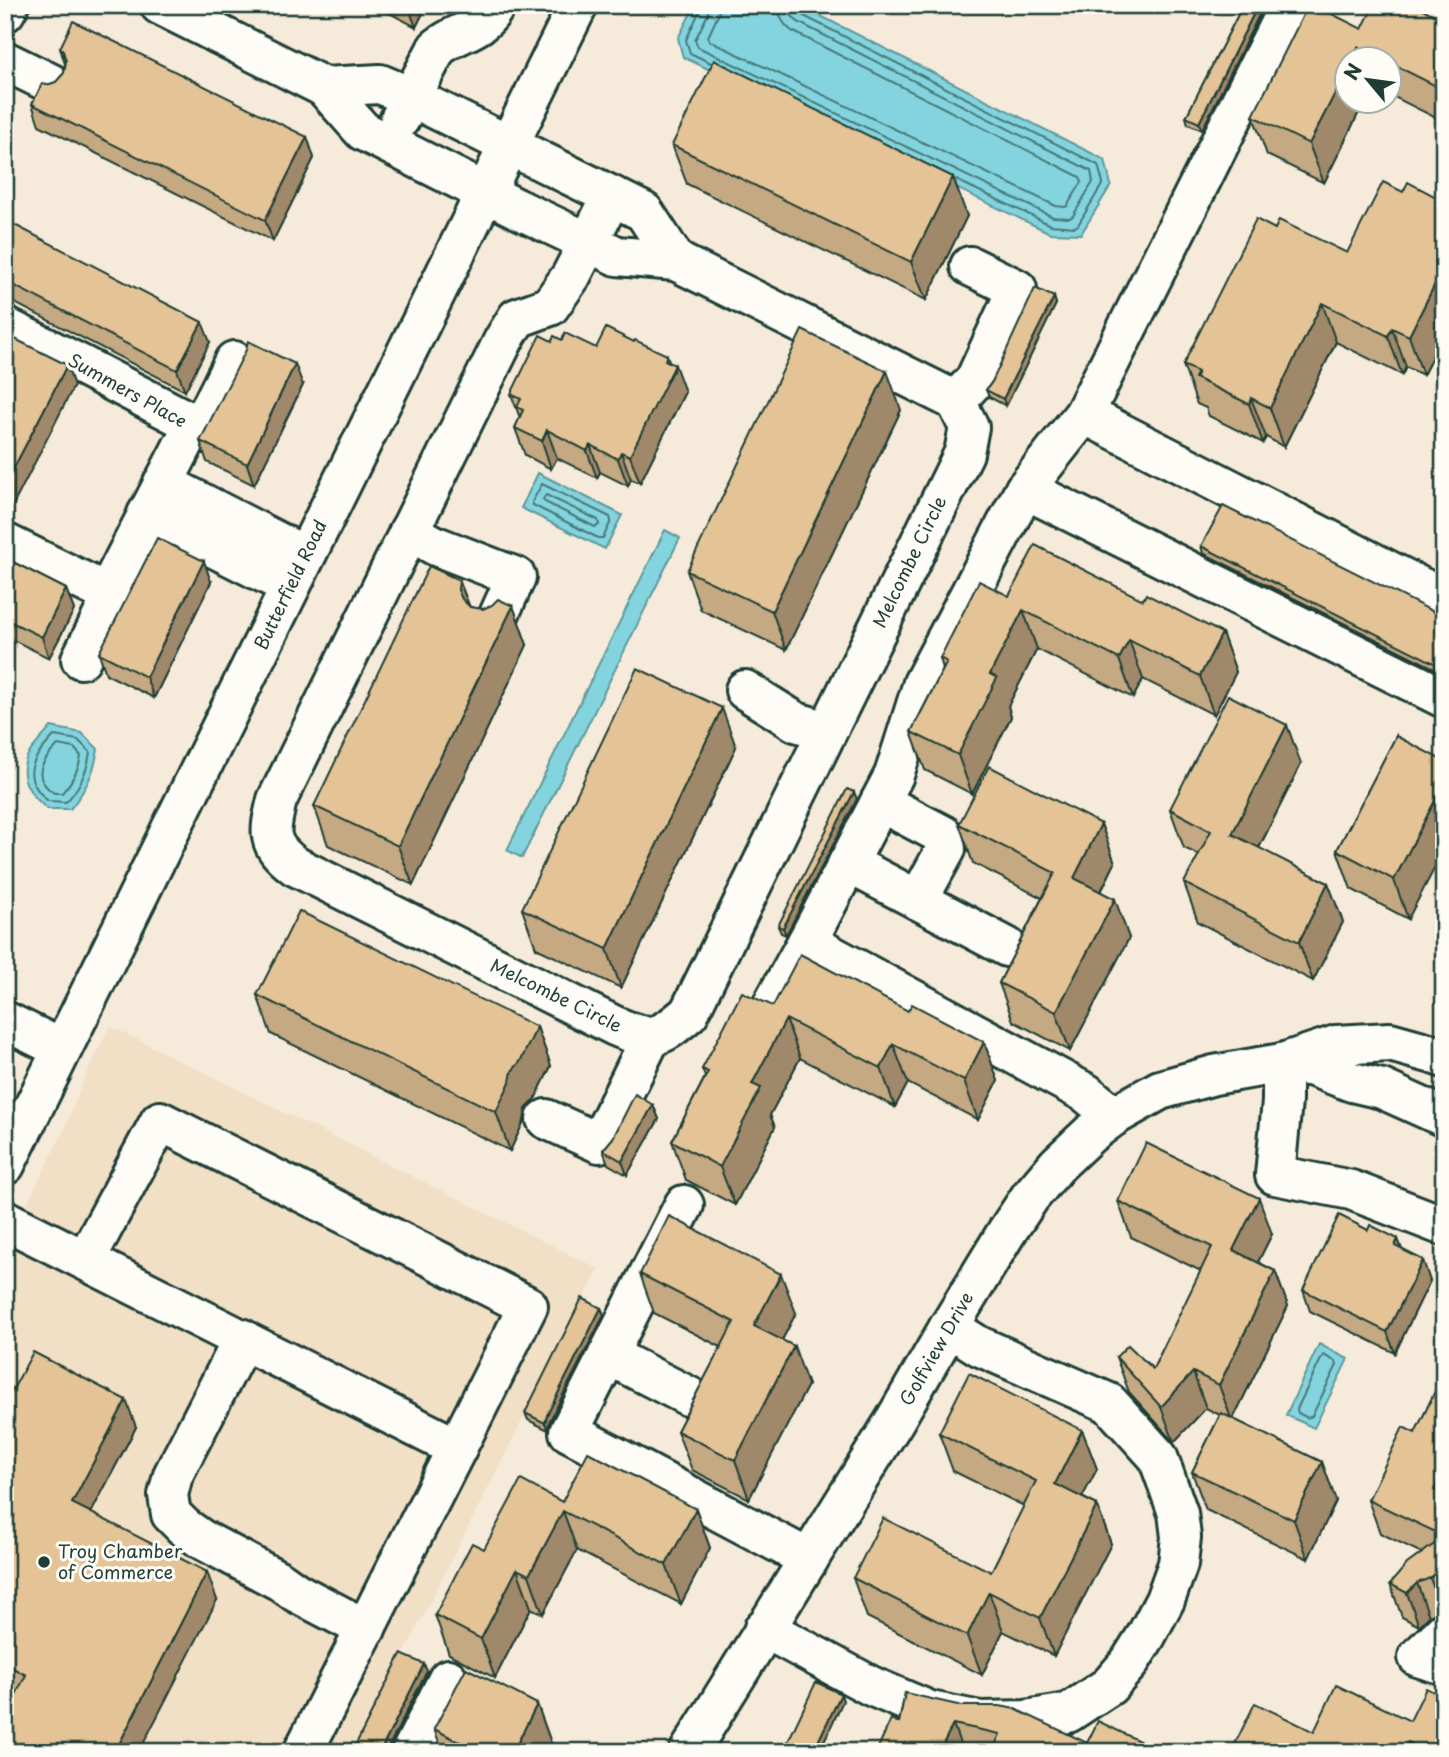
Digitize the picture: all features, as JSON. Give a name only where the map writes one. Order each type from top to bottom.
[{"type":"street","points":[[5,12],[9,5]]},
{"type":"street","points":[[160,5],[324,88],[363,131],[388,144],[617,256],[676,261],[956,401],[975,380],[1017,289],[970,266]]},
{"type":"street","points":[[388,144],[437,48],[447,40],[485,22],[496,5]]},
{"type":"street","name":"Butterfield Road","points":[[5,1165],[578,5]]},
{"type":"street","points":[[768,1013],[894,775],[923,683],[1025,489],[1084,414],[1289,5]]},
{"type":"street","points":[[5,61],[51,84]]},
{"type":"street","points":[[324,88],[380,84],[411,97],[644,212],[676,261]]},
{"type":"street","name":"Melcombe Circle","points":[[611,196],[571,276],[550,306],[517,318],[504,339],[277,800],[272,837],[279,854],[295,866],[632,1034],[651,1037],[672,1027],[689,1013],[964,453],[969,427],[956,401]]},
{"type":"street","name":"Summers Place","points":[[5,327],[194,424],[107,593],[106,609],[81,659]]},
{"type":"street","points":[[194,424],[208,414],[234,361]]},
{"type":"street","points":[[1084,414],[1444,598]]},
{"type":"street","points":[[1025,489],[1444,698]]},
{"type":"street","points":[[155,499],[298,571]]},
{"type":"street","points":[[409,531],[436,546],[516,577],[494,626]]},
{"type":"street","points":[[5,543],[107,593]]},
{"type":"street","points":[[746,690],[796,722],[827,731]]},
{"type":"street","points":[[880,802],[943,835],[946,849],[918,900]]},
{"type":"street","points":[[848,863],[1007,947]]},
{"type":"street","points":[[807,942],[1086,1093],[1114,1116]]},
{"type":"street","points":[[5,1021],[62,1049]]},
{"type":"street","points":[[546,1119],[599,1143],[651,1037]]},
{"type":"street","name":"Golfview Drive","points":[[689,1752],[895,1420],[1006,1233],[1030,1197],[1058,1164],[1090,1134],[1114,1116],[1160,1090],[1214,1075],[1282,1063],[1336,1045],[1390,1042],[1444,1058]]},
{"type":"street","points":[[1282,1063],[1282,1101],[1275,1174],[1351,1190],[1444,1226]]},
{"type":"street","name":"Golfview Drive","points":[[1282,1063],[1313,1067],[1352,1082],[1382,1089],[1444,1117]]},
{"type":"street","points":[[86,1259],[160,1121],[528,1306],[303,1752]]},
{"type":"street","points":[[684,1205],[569,1432],[809,1559]]},
{"type":"street","points":[[5,1220],[457,1448]]},
{"type":"street","points":[[764,1628],[883,1691],[930,1711],[980,1721],[1026,1720],[1068,1713],[1109,1686],[1129,1663],[1146,1636],[1178,1564],[1181,1537],[1178,1513],[1158,1457],[1109,1403],[979,1346],[948,1327]]},
{"type":"street","points":[[243,1339],[173,1475],[168,1495],[171,1514],[201,1539],[366,1629]]},
{"type":"street","points":[[608,1355],[690,1397]]},
{"type":"street","points":[[1444,1632],[1419,1657],[1444,1665]]},
{"type":"street","points":[[411,1752],[448,1679]]},
{"type":"shaded area","points":[[110,1026],[599,1269],[354,1752],[5,1752],[5,1248],[66,1126],[83,1081]]},
{"type":"water","points":[[695,5],[799,5],[1105,160],[1111,185],[1081,234],[1050,233],[683,57],[678,38]]},
{"type":"water","points":[[538,473],[622,515],[605,549],[521,508]]},
{"type":"water","points":[[665,530],[680,538],[522,858],[507,850]]},
{"type":"water","points":[[51,727],[82,733],[98,749],[88,781],[70,809],[47,809],[36,799],[25,781],[24,767],[28,755]]},
{"type":"water","points":[[1319,1344],[1348,1359],[1314,1428],[1286,1415]]},
{"type":"building","points":[[1243,5],[1258,5],[1199,123],[1186,117]]},
{"type":"building","points":[[1308,5],[1314,5],[1362,29],[1374,5],[1415,5],[1444,20],[1444,90],[1404,70],[1404,46],[1334,46],[1334,95],[1309,144],[1253,116]]},
{"type":"building","points":[[73,21],[307,137],[265,220],[32,104],[42,84],[56,82],[64,73],[66,61],[60,48]]},
{"type":"building","points":[[714,60],[953,177],[911,262],[672,145]]},
{"type":"building","points":[[1383,182],[1403,192],[1408,182],[1444,201],[1444,266],[1409,336],[1392,328],[1388,336],[1322,303],[1270,408],[1251,398],[1249,404],[1195,378],[1198,372],[1183,365],[1256,219],[1275,229],[1279,220],[1347,253]]},
{"type":"building","points":[[5,220],[202,322],[177,370],[5,281]]},
{"type":"building","points":[[1035,288],[1054,297],[1003,399],[986,390]]},
{"type":"building","points":[[606,328],[667,355],[665,360],[675,365],[630,456],[621,452],[618,459],[590,445],[587,451],[547,430],[542,441],[515,428],[523,410],[517,407],[521,399],[511,394],[540,335],[552,341],[554,336],[562,340],[565,333],[596,348]]},
{"type":"building","points":[[802,330],[887,371],[772,611],[687,571]]},
{"type":"building","points":[[5,334],[67,365],[5,485]]},
{"type":"building","points":[[248,341],[295,364],[247,464],[200,441]]},
{"type":"building","points":[[1223,506],[1444,617],[1444,668],[1201,546]]},
{"type":"building","points":[[157,538],[204,561],[146,677],[99,653]]},
{"type":"building","points":[[1035,545],[1143,600],[1146,594],[1222,633],[1200,676],[1129,640],[1119,659],[1023,610],[990,674],[997,678],[958,755],[911,732],[947,662],[940,658],[979,581],[1009,596]]},
{"type":"building","points":[[5,558],[66,589],[42,637],[5,619]]},
{"type":"building","points":[[429,566],[459,580],[458,590],[470,607],[483,609],[498,599],[513,606],[398,846],[314,806]]},
{"type":"building","points":[[637,668],[722,708],[607,949],[522,909]]},
{"type":"building","points":[[1228,695],[1287,725],[1232,834],[1328,883],[1299,942],[1184,883],[1211,831],[1170,809]]},
{"type":"building","points":[[1396,736],[1444,761],[1444,783],[1394,880],[1337,850]]},
{"type":"building","points":[[989,766],[1101,824],[1074,878],[1115,899],[1056,1012],[999,983],[1055,873],[959,824]]},
{"type":"building","points":[[847,789],[854,792],[783,928],[778,926]]},
{"type":"building","points":[[299,911],[537,1027],[520,1062],[512,1071],[510,1082],[496,1112],[257,995]]},
{"type":"building","points":[[800,954],[908,1011],[912,1004],[984,1042],[964,1081],[893,1044],[881,1068],[786,1019],[752,1084],[761,1088],[720,1167],[672,1141],[708,1072],[702,1069],[742,992],[773,1006]]},
{"type":"building","points":[[635,1094],[653,1105],[622,1161],[603,1150],[613,1138]]},
{"type":"building","points":[[1146,1143],[1259,1198],[1233,1250],[1275,1271],[1219,1385],[1193,1372],[1161,1407],[1116,1357],[1128,1345],[1153,1369],[1212,1247],[1118,1201]]},
{"type":"building","points":[[1339,1215],[1368,1230],[1370,1225],[1398,1239],[1395,1246],[1423,1260],[1387,1332],[1303,1290]]},
{"type":"building","points":[[669,1216],[781,1274],[754,1326],[794,1346],[735,1460],[677,1431],[734,1322],[640,1274]]},
{"type":"building","points":[[582,1298],[601,1308],[545,1423],[525,1413]]},
{"type":"building","name":"Troy Chamber of Commerce","points":[[33,1352],[126,1400],[72,1503],[207,1572],[115,1752],[5,1752],[5,1716],[26,1675],[5,1664],[5,1641],[8,1635],[5,1634],[5,1404]]},
{"type":"building","points":[[969,1373],[1082,1430],[1055,1484],[1097,1505],[1040,1618],[989,1592],[967,1636],[853,1578],[883,1518],[991,1572],[1036,1481],[939,1433]]},
{"type":"building","points":[[1444,1373],[1444,1469],[1434,1490],[1444,1495],[1444,1536],[1368,1500],[1403,1427],[1415,1433]]},
{"type":"building","points":[[1221,1413],[1322,1462],[1294,1520],[1192,1472]]},
{"type":"building","points":[[588,1452],[696,1509],[666,1565],[563,1511],[529,1575],[517,1569],[481,1639],[435,1615],[472,1543],[484,1549],[521,1480],[562,1502]]},
{"type":"building","points":[[1444,1537],[1444,1567],[1430,1578],[1417,1583],[1407,1593],[1390,1584],[1407,1564]]},
{"type":"building","points":[[401,1654],[424,1664],[380,1752],[352,1752]]},
{"type":"building","points":[[466,1668],[537,1704],[513,1752],[480,1752],[434,1729]]},
{"type":"building","points":[[816,1682],[841,1694],[813,1752],[783,1752]]},
{"type":"building","points":[[1336,1685],[1410,1721],[1426,1688],[1444,1697],[1444,1752],[1428,1752],[1408,1742],[1403,1752],[1342,1752],[1328,1745],[1325,1752],[1231,1752],[1255,1703],[1314,1732]]},
{"type":"building","points":[[905,1693],[962,1706],[1000,1706],[1015,1709],[1087,1743],[1098,1721],[1162,1752],[992,1752],[1000,1734],[953,1724],[939,1752],[876,1752],[891,1719],[899,1723]]},
{"type":"place","name":"Troy Chamber of Commerce","points":[[44,1562]]}]
